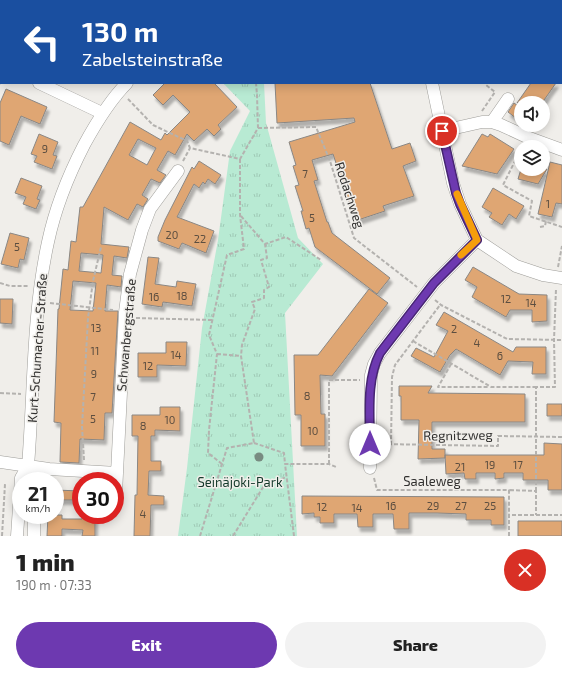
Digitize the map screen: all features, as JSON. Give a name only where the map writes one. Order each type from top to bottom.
[{"type":"street","points":[[41,84],[102,113]]},
{"type":"street","points":[[432,84],[457,197],[477,240],[516,266],[543,275],[559,278]]},
{"type":"street","name":"Kurt-Schumacher-Straße","points":[[18,536],[21,478],[28,466],[38,302],[48,241],[69,177],[83,148],[102,113],[124,87]]},
{"type":"street","points":[[492,122],[508,99]]},
{"type":"street","points":[[442,131],[472,123],[492,122],[501,124],[527,137],[562,150]]},
{"type":"street","name":"Schwanbergstraße","points":[[117,472],[124,317],[130,274],[138,241],[150,210],[178,171]]},
{"type":"street","points":[[370,468],[371,380],[374,364],[380,353],[434,283],[477,240]]},
{"type":"street","points":[[0,462],[49,470],[94,472]]},
{"type":"street","name":"Kurt-Schumacher-Straße","points":[[28,466],[31,472]]},
{"type":"street","points":[[34,524],[34,536]]},
{"type":"path","points":[[222,464],[208,452],[217,354],[209,335],[227,255],[244,249],[240,215],[240,159],[258,128],[256,84]]},
{"type":"path","points":[[472,123],[495,92],[486,84]]},
{"type":"path","points":[[124,87],[153,125],[187,141],[190,148],[240,159]]},
{"type":"path","name":"Rodachweg","points":[[258,128],[316,127],[330,161],[354,238],[426,294]]},
{"type":"path","points":[[514,162],[502,185],[532,200],[529,216],[562,227]]},
{"type":"path","points":[[240,215],[265,244],[267,258],[261,260],[269,287],[264,290],[264,298],[252,302],[255,309],[242,345],[241,356],[254,443]]},
{"type":"path","points":[[540,227],[545,226],[546,221]]},
{"type":"path","points":[[265,244],[286,238],[321,260]]},
{"type":"path","points":[[451,364],[438,387],[555,387],[554,340],[562,246]]},
{"type":"path","points":[[84,458],[82,427],[89,307],[101,247]]},
{"type":"path","points":[[0,283],[10,286],[22,286]]},
{"type":"path","points":[[426,294],[441,305],[507,339],[562,340]]},
{"type":"path","points":[[61,304],[103,309]]},
{"type":"path","points":[[391,444],[392,377],[396,365],[441,305]]},
{"type":"path","points":[[124,317],[212,320]]},
{"type":"path","points":[[413,341],[490,387]]},
{"type":"path","points":[[217,354],[241,356]]},
{"type":"path","points":[[329,464],[329,380],[371,380]]},
{"type":"path","points":[[536,387],[536,515]]},
{"type":"path","points":[[0,393],[33,394]]},
{"type":"path","name":"Regnitzweg","points":[[370,444],[498,446],[498,436],[562,437]]},
{"type":"path","points":[[200,536],[227,448],[254,443],[284,453],[294,536]]},
{"type":"path","points":[[285,464],[329,464],[336,467]]},
{"type":"path","name":"Saaleweg","points":[[370,468],[377,490],[536,491]]},
{"type":"path","points":[[233,536],[265,484],[287,477]]},
{"type":"path","points":[[2,536],[5,484]]},
{"type":"path","points":[[509,490],[509,536]]},
{"type":"path","points":[[509,515],[562,515]]},
{"type":"green space","name":"Seinäjoki-Park","points":[[224,84],[264,84],[266,123],[298,238],[323,264],[285,313],[297,536],[178,536],[202,328],[218,240],[230,151],[250,111]]},
{"type":"building","points":[[164,84],[215,84],[237,107],[218,125],[221,129],[214,136],[207,129],[194,141],[187,134],[175,155],[168,151],[157,170],[166,175],[160,183],[151,179],[142,195],[148,199],[143,207],[137,204],[128,220],[104,207],[101,244],[129,247],[127,258],[114,256],[112,275],[122,276],[121,287],[107,285],[105,311],[118,311],[112,413],[105,413],[104,440],[80,439],[79,463],[60,462],[61,423],[54,422],[58,309],[63,269],[68,270],[71,241],[76,242],[80,207],[83,207],[130,122],[161,140],[165,133],[167,135],[190,112],[173,95],[163,105],[153,95]],"holes":[[[138,139],[156,148],[147,165],[129,155]],[[81,253],[103,255],[101,273],[79,271]],[[73,281],[96,283],[93,311],[70,310]]]},
{"type":"building","points":[[275,84],[370,84],[392,149],[410,143],[416,161],[403,166],[414,196],[383,206],[385,211],[355,221],[333,154],[312,160],[318,180],[314,181],[332,233],[390,278],[377,294],[315,247],[309,228],[306,229],[301,211],[303,211],[295,186],[299,185],[293,166],[296,165],[289,142],[355,122],[354,118],[277,123]]},
{"type":"building","points":[[530,84],[555,84],[547,96],[522,96]]},
{"type":"building","points":[[6,89],[47,107],[40,124],[21,116],[9,145],[0,141],[0,103]]},
{"type":"building","points":[[514,103],[514,117],[508,112]]},
{"type":"building","points":[[39,134],[58,142],[53,155],[57,156],[52,169],[34,162],[37,156],[31,154]]},
{"type":"building","points":[[482,134],[488,137],[490,134],[514,149],[497,174],[462,166]]},
{"type":"building","points":[[199,161],[221,175],[215,184],[208,179],[205,184],[203,182],[199,188],[194,184],[177,217],[214,231],[206,253],[182,243],[179,249],[158,241],[158,237],[165,220],[192,167],[194,169]]},
{"type":"building","points":[[550,162],[562,165],[562,204],[556,203],[552,217],[538,214],[547,176],[550,176]]},
{"type":"building","points":[[519,176],[543,176],[538,184],[518,179]]},
{"type":"building","points":[[21,178],[42,186],[37,199],[40,200],[36,209],[23,204],[26,197],[15,193]]},
{"type":"building","points":[[493,188],[524,206],[516,219],[509,214],[502,225],[489,217],[492,213],[482,207]]},
{"type":"building","points":[[10,233],[29,238],[24,260],[20,259],[18,268],[1,264]]},
{"type":"building","points":[[148,257],[159,258],[155,284],[176,287],[177,281],[196,284],[192,306],[163,302],[162,307],[142,304]]},
{"type":"building","points":[[473,267],[519,294],[547,295],[547,321],[532,322],[532,310],[510,310],[506,317],[472,297],[477,287],[465,280]]},
{"type":"building","points":[[369,289],[388,303],[332,376],[320,375],[321,414],[325,414],[325,446],[301,446],[301,415],[295,415],[294,355],[318,355]]},
{"type":"building","points":[[0,299],[13,299],[12,324],[0,323]]},
{"type":"building","points":[[444,312],[513,352],[516,347],[546,347],[546,374],[532,374],[533,362],[508,361],[500,375],[456,349],[450,355],[440,372],[411,356],[416,348],[434,357],[448,331],[436,325]]},
{"type":"building","points":[[166,342],[187,342],[186,366],[157,365],[157,377],[138,377],[138,353],[166,353]]},
{"type":"building","points":[[399,386],[432,386],[428,393],[525,394],[525,422],[432,422],[432,449],[445,449],[445,458],[418,459],[419,420],[401,420],[401,396],[399,396]]},
{"type":"building","points":[[547,404],[562,404],[562,416],[547,416]]},
{"type":"building","points":[[160,407],[180,407],[180,431],[155,430],[155,436],[151,436],[151,461],[161,461],[161,471],[149,471],[148,495],[164,496],[164,505],[151,505],[150,536],[134,536],[135,495],[137,495],[138,436],[132,436],[132,415],[160,415]]},
{"type":"building","points":[[544,443],[562,444],[562,490],[548,490],[548,480],[523,480],[523,473],[504,473],[504,478],[495,479],[495,473],[476,473],[476,479],[465,479],[464,473],[446,474],[445,455],[544,455]]},
{"type":"building","points":[[64,490],[72,491],[72,500],[64,500]]},
{"type":"building","points":[[302,496],[504,497],[504,525],[491,525],[491,520],[466,520],[466,514],[437,513],[409,513],[409,529],[394,529],[393,514],[373,514],[373,527],[358,527],[357,514],[334,514],[334,523],[320,523],[320,517],[314,517],[314,513],[302,514]]},
{"type":"building","points":[[64,519],[72,519],[72,524],[95,524],[95,536],[82,536],[83,530],[62,529],[62,536],[47,536],[48,524],[64,524]]},
{"type":"building","points":[[518,521],[562,521],[562,536],[518,536]]},
{"type":"slow traffic","points":[[457,194],[460,204],[477,240],[461,255]]},
{"type":"route","points":[[370,444],[371,391],[374,364],[380,353],[434,283],[477,240],[456,193],[442,131]]}]
